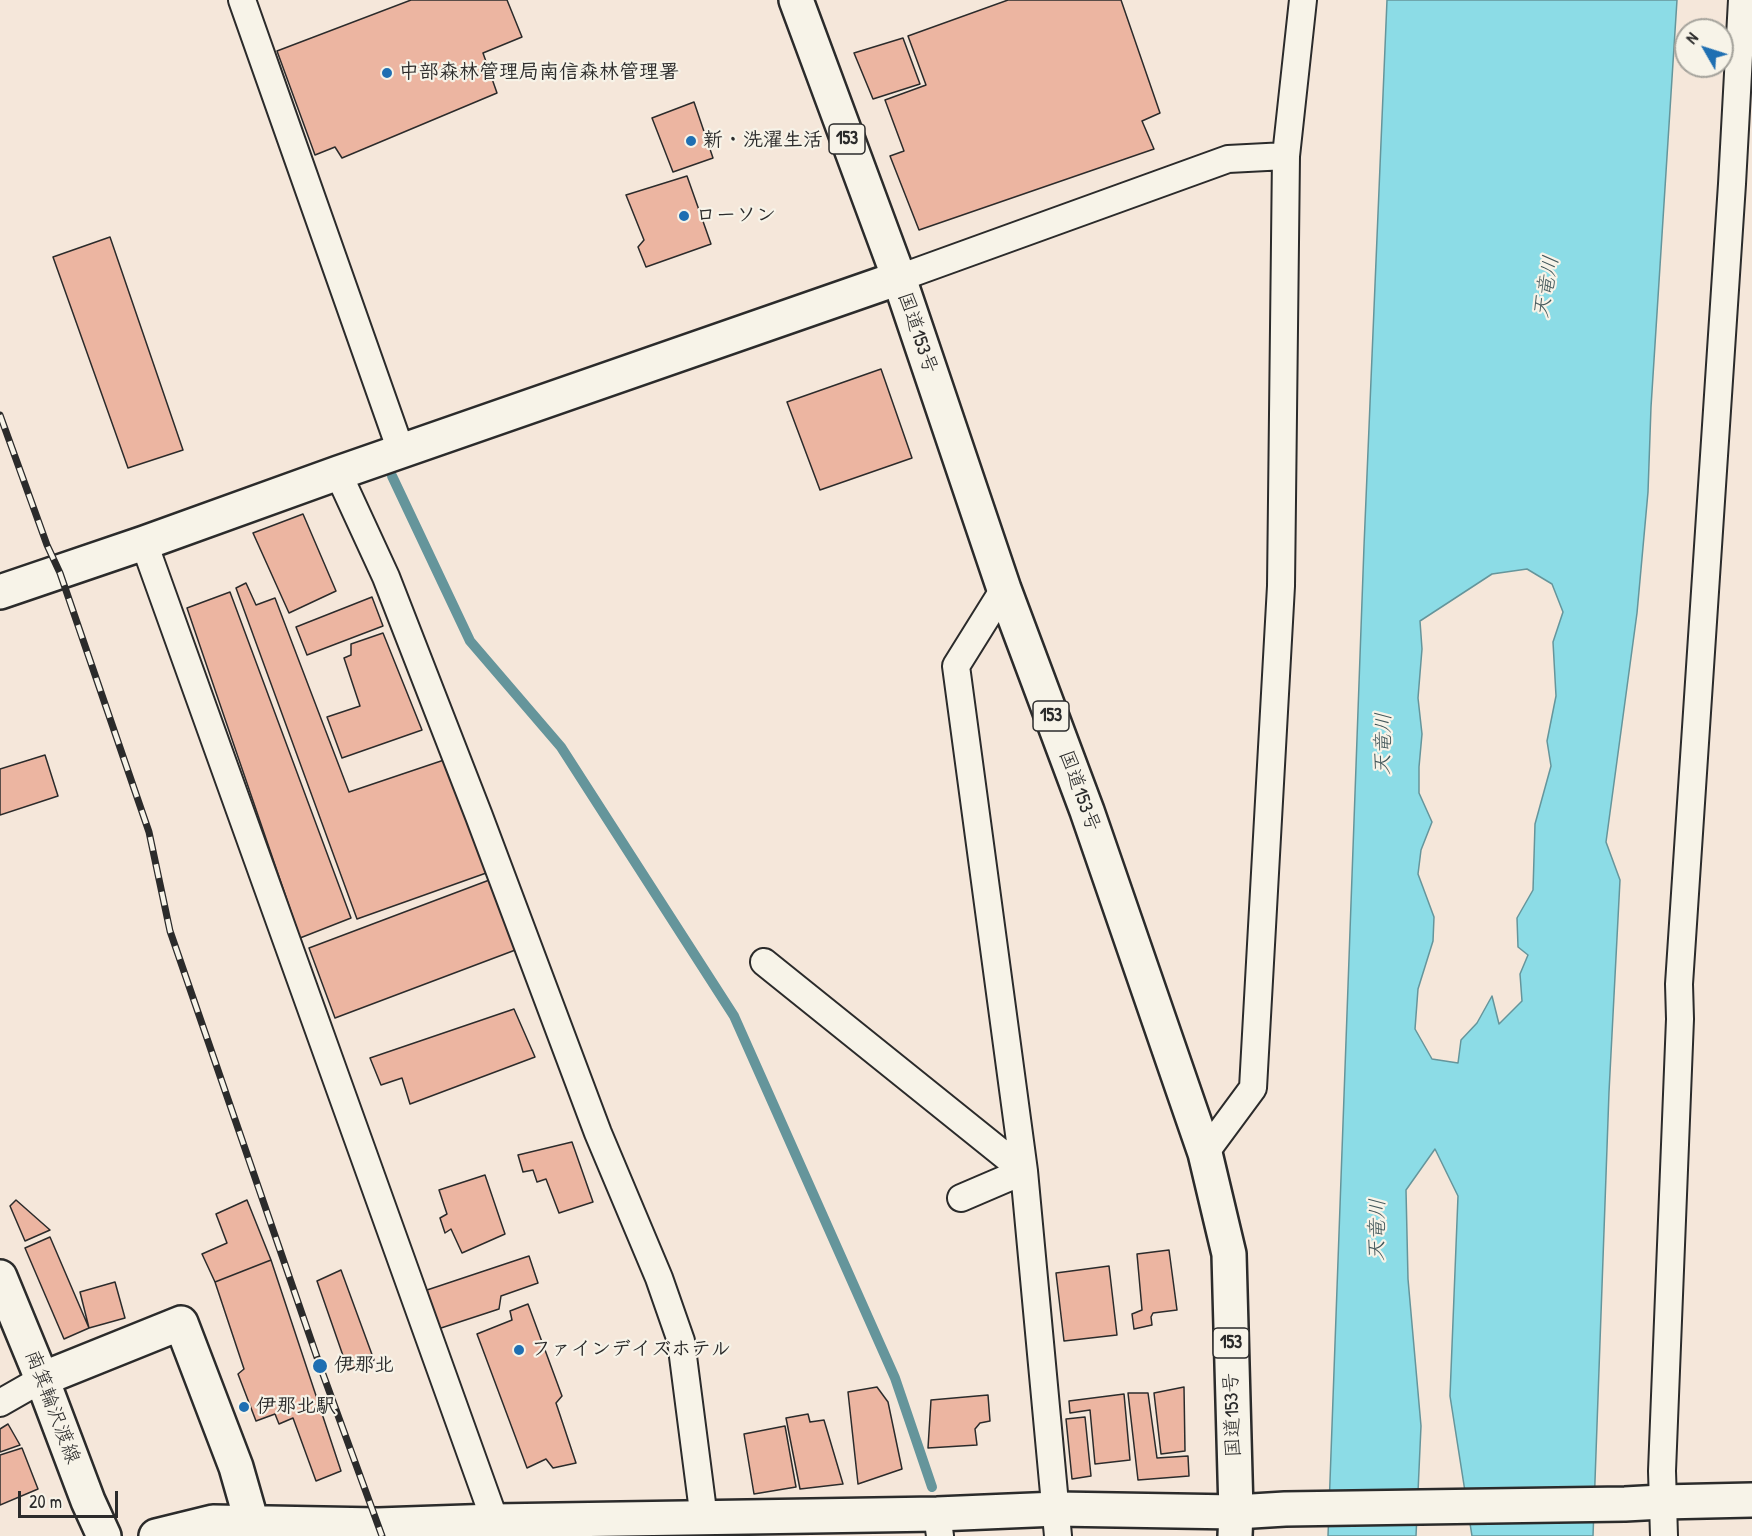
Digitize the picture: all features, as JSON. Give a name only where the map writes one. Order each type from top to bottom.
[{"type":"main road","name":"国道153号","points":[[796,0],[898,278],[1004,590],[1087,811],[1205,1153],[1229,1254],[1235,1524]]},
{"type":"main road","points":[[0,592],[898,278]]},
{"type":"main road","name":"南箕輪沢渡線","points":[[0,1277],[88,1501],[104,1536]]},
{"type":"main road","points":[[42,1379],[181,1323],[236,1467],[265,1528]]},
{"type":"main road","points":[[156,1536],[213,1522],[265,1528],[495,1521],[650,1527],[704,1519],[939,1525],[1235,1524],[1285,1509],[1752,1500]]},
{"type":"street","points":[[242,0],[401,451]]},
{"type":"street","points":[[1205,1153],[1253,1088],[1281,585],[1286,156],[1303,0]]},
{"type":"street","points":[[1664,1536],[1662,1502],[1680,1019],[1679,984],[1742,185],[1742,0]]},
{"type":"street","points":[[898,278],[1228,159],[1286,156]]},
{"type":"street","points":[[338,473],[390,588],[598,1133],[659,1278],[678,1330],[689,1395],[704,1519]]},
{"type":"street","points":[[144,543],[495,1521]]},
{"type":"street","points":[[1004,590],[956,666],[1024,1171],[1058,1523]]},
{"type":"street","points":[[764,962],[1024,1171]]},
{"type":"street","points":[[961,1198],[1024,1171]]},
{"type":"street","points":[[0,1403],[42,1379]]},
{"type":"water","name":"天竜川","points":[[1387,0],[1677,0],[1676,18],[1674,18],[1651,407],[1648,492],[1637,613],[1606,842],[1620,880],[1609,1092],[1593,1536],[1472,1536],[1450,1396],[1458,1196],[1435,1149],[1406,1190],[1408,1279],[1421,1426],[1416,1536],[1328,1536],[1364,546]],"holes":[[[1527,569],[1552,584],[1563,612],[1553,642],[1556,696],[1547,741],[1551,766],[1535,824],[1533,890],[1517,918],[1518,947],[1528,955],[1520,974],[1522,1001],[1499,1024],[1492,996],[1477,1023],[1461,1040],[1458,1063],[1432,1059],[1415,1029],[1418,989],[1433,941],[1434,917],[1418,874],[1421,850],[1432,822],[1419,793],[1422,734],[1418,698],[1422,649],[1420,621],[1492,574]]]},
{"type":"building","name":"中部森林管理局南信森林管理署","points":[[411,0],[507,0],[522,37],[483,53],[497,93],[342,158],[335,147],[315,155],[277,51]]},
{"type":"building","points":[[1008,0],[1121,0],[1160,113],[1142,121],[1154,149],[919,230],[890,156],[904,151],[885,100],[926,85],[908,36]]},
{"type":"building","points":[[903,38],[920,84],[873,99],[854,53]]},
{"type":"building","points":[[694,102],[713,158],[673,172],[652,118]]},
{"type":"building","points":[[687,176],[711,244],[646,267],[638,247],[644,240],[626,195]]},
{"type":"building","points":[[110,237],[183,450],[128,468],[53,257]]},
{"type":"building","points":[[881,369],[912,458],[820,490],[787,402]]},
{"type":"building","points":[[303,514],[336,591],[289,613],[253,533]]},
{"type":"building","points":[[246,583],[256,605],[275,598],[349,792],[444,760],[489,872],[357,919],[236,588]]},
{"type":"building","points":[[230,592],[351,918],[300,938],[187,608]]},
{"type":"building","points":[[372,597],[383,626],[307,655],[296,627]]},
{"type":"building","points":[[383,633],[422,730],[342,758],[327,717],[360,706],[344,658],[351,655],[351,644]]},
{"type":"building","points":[[45,755],[58,796],[0,815],[0,769]]},
{"type":"building","points":[[492,879],[518,949],[335,1018],[309,948]]},
{"type":"building","points":[[514,1009],[535,1057],[410,1104],[402,1078],[381,1085],[370,1058]]},
{"type":"building","points":[[572,1142],[593,1202],[559,1213],[546,1179],[537,1182],[533,1170],[523,1172],[518,1155]]},
{"type":"building","points":[[485,1175],[505,1234],[462,1253],[451,1229],[445,1233],[440,1218],[447,1214],[439,1190]]},
{"type":"building","points":[[16,1200],[50,1230],[25,1241],[10,1206]]},
{"type":"building","points":[[247,1200],[271,1260],[215,1282],[202,1254],[227,1243],[216,1214]]},
{"type":"building","points":[[50,1237],[89,1328],[64,1339],[25,1248]]},
{"type":"building","points":[[1169,1250],[1177,1310],[1153,1313],[1152,1325],[1134,1329],[1132,1314],[1142,1310],[1137,1254]]},
{"type":"building","points":[[529,1256],[538,1283],[501,1296],[499,1309],[438,1329],[427,1290]]},
{"type":"building","points":[[271,1260],[341,1471],[316,1481],[293,1418],[279,1424],[275,1414],[256,1421],[238,1374],[244,1369],[215,1282]]},
{"type":"building","points":[[1109,1266],[1117,1335],[1064,1341],[1056,1273]]},
{"type":"building","points":[[341,1270],[374,1360],[348,1370],[317,1281]]},
{"type":"building","points":[[115,1282],[125,1318],[89,1328],[80,1292]]},
{"type":"building","points":[[528,1304],[562,1396],[556,1403],[576,1463],[553,1468],[546,1459],[527,1468],[477,1334],[512,1320],[510,1311]]},
{"type":"building","points":[[877,1387],[888,1402],[902,1469],[858,1484],[848,1392]]},
{"type":"building","points":[[1184,1387],[1185,1451],[1161,1454],[1154,1393]]},
{"type":"building","points":[[1128,1393],[1148,1393],[1157,1458],[1188,1456],[1189,1476],[1138,1480]]},
{"type":"building","points":[[1124,1394],[1130,1460],[1095,1464],[1090,1410],[1070,1413],[1069,1401]]},
{"type":"building","points":[[988,1395],[990,1421],[980,1423],[975,1429],[977,1445],[928,1448],[931,1400]]},
{"type":"building","points":[[808,1414],[810,1422],[824,1420],[843,1484],[800,1489],[786,1418]]},
{"type":"building","points":[[1085,1417],[1091,1476],[1072,1479],[1066,1419]]},
{"type":"building","points":[[8,1424],[20,1445],[0,1452],[0,1429]]},
{"type":"building","points":[[785,1426],[796,1487],[754,1494],[744,1434]]},
{"type":"building","points":[[22,1448],[38,1489],[0,1505],[0,1455]]},
{"type":"waterway","points":[[392,476],[470,641],[561,747],[734,1016],[895,1378],[932,1487]]},
{"type":"railway","points":[[0,415],[47,545],[60,573],[149,832],[170,931],[320,1366],[382,1536]]},
{"type":"place","name":"中部森林管理局南信森林管理署","points":[[387,73]]},
{"type":"place","name":"新・洗濯生活","points":[[691,141]]},
{"type":"place","name":"ローソン","points":[[684,216]]},
{"type":"place","name":"ファインデイズホテル","points":[[519,1350]]},
{"type":"place","name":"伊那北","points":[[320,1366]]},
{"type":"place","name":"伊那北駅","points":[[244,1407]]}]
